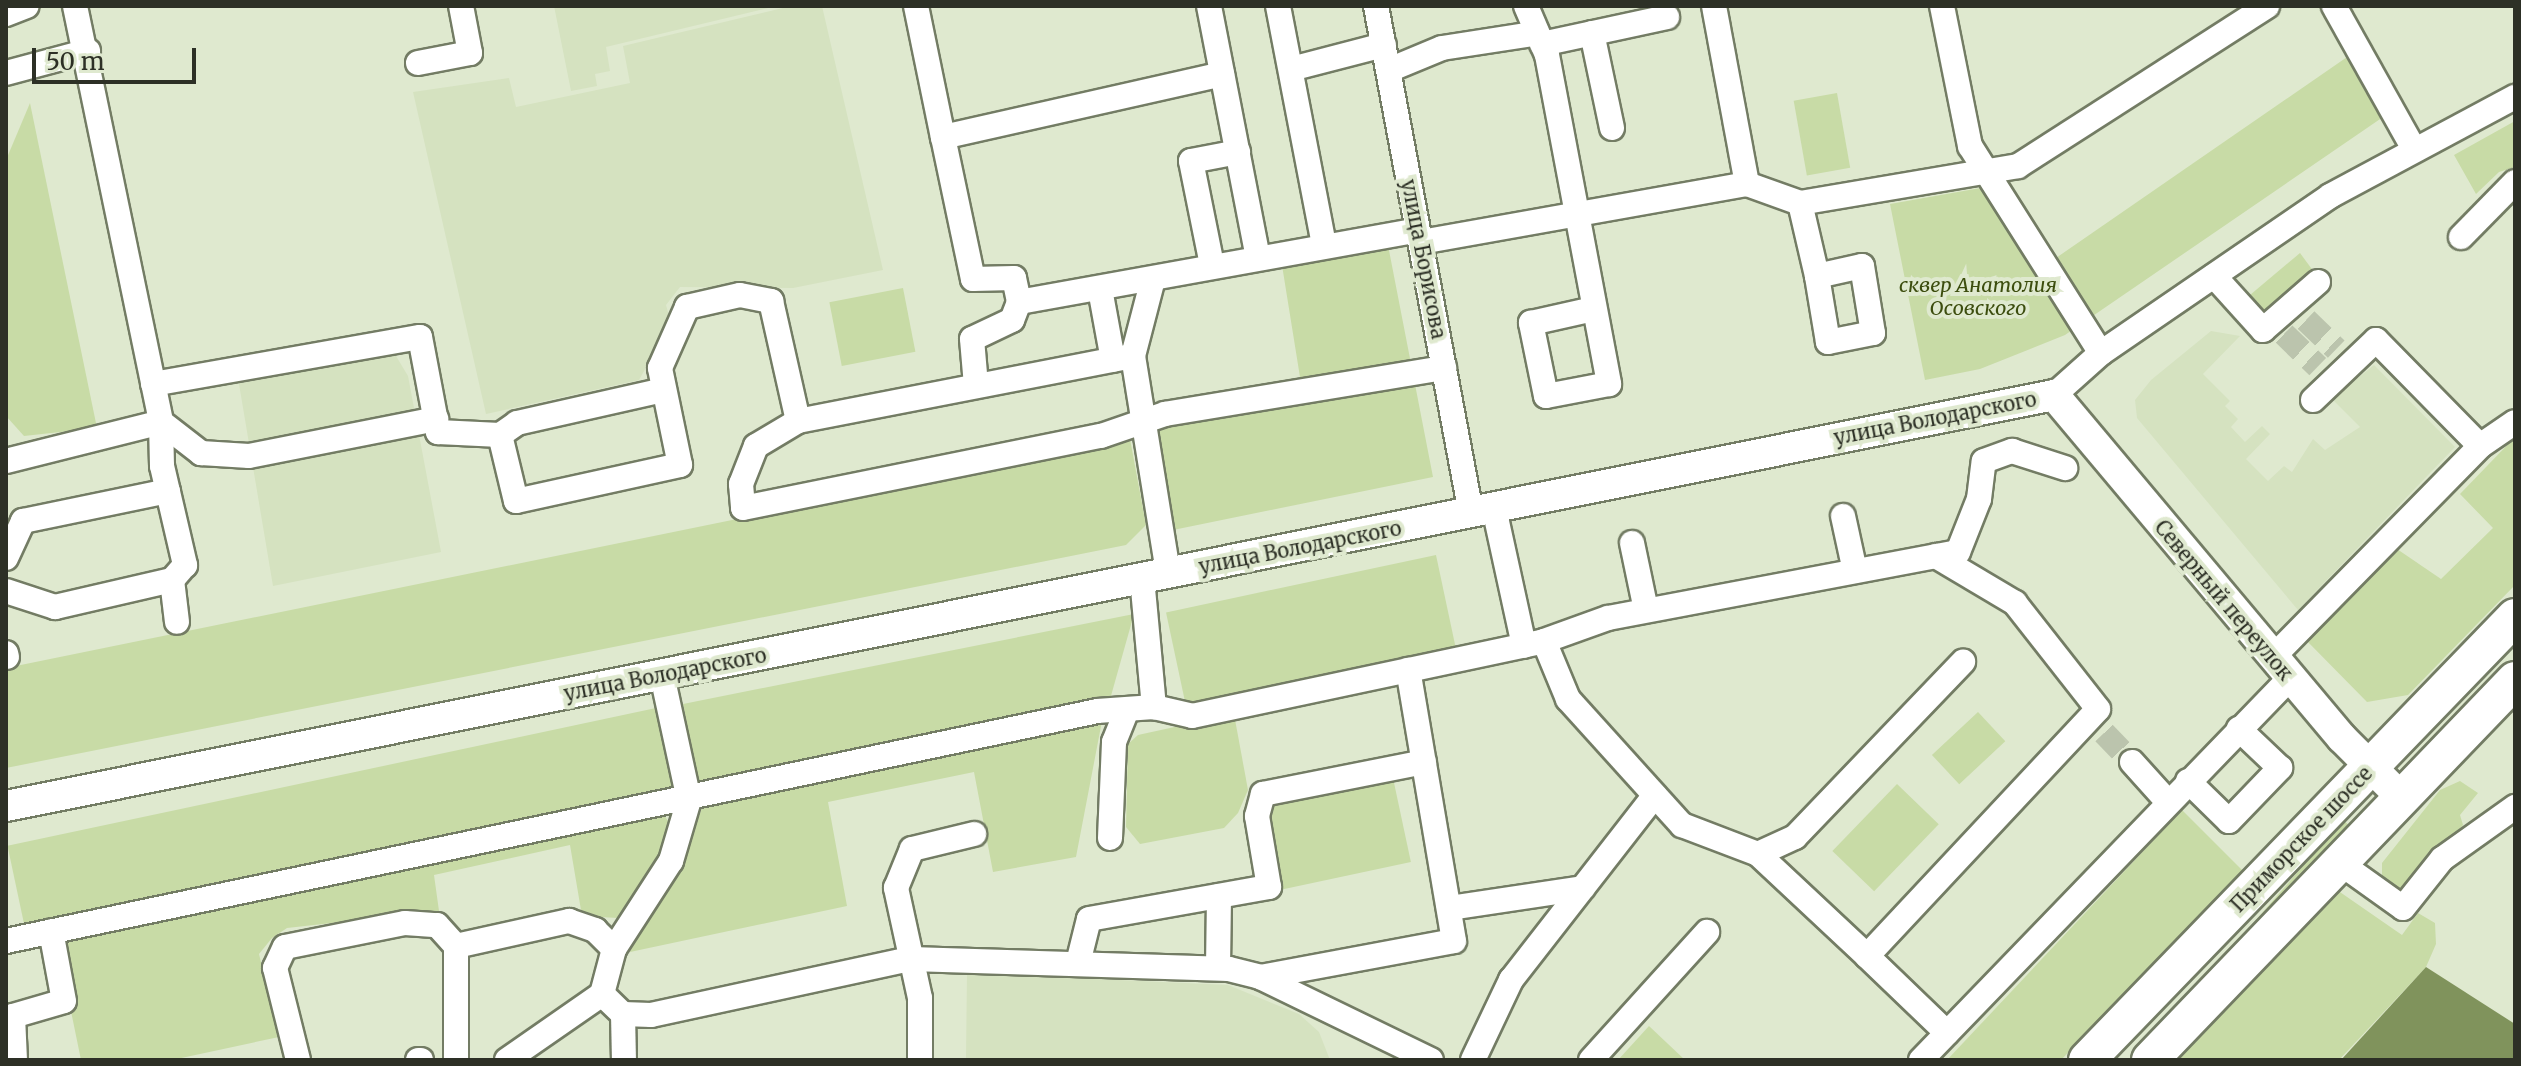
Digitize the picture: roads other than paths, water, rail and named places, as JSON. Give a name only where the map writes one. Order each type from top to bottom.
[{"type":"highway","name":"Приморское шоссе","points":[[2087,1060],[2515,617]]},
{"type":"highway","points":[[2150,1060],[2515,680]]},
{"type":"main road","name":"улица Володарского","points":[[6,806],[2054,395]]},
{"type":"main road","name":"Северный переулок","points":[[2054,395],[2282,667],[2370,768],[2402,798]]},
{"type":"street","points":[[6,591],[55,607],[172,580],[185,565],[168,491],[161,422],[88,51],[75,6]]},
{"type":"street","points":[[418,63],[470,53],[461,6]]},
{"type":"street","points":[[916,6],[973,279],[1014,278],[1019,302],[1012,320],[972,339],[976,386]]},
{"type":"street","points":[[1209,6],[1258,257]]},
{"type":"street","points":[[1278,6],[1324,246]]},
{"type":"street","name":"улица Борисова","points":[[1376,6],[1444,368],[1482,510],[1534,643],[1568,699],[1682,825],[1758,854]]},
{"type":"street","points":[[1526,6],[1537,39],[1576,214],[1593,309]]},
{"type":"street","points":[[1714,6],[1747,184]]},
{"type":"street","points":[[1942,6],[1970,146],[2101,353]]},
{"type":"street","points":[[1019,302],[1324,246],[1576,214],[1747,184],[1800,203],[1989,174],[2018,166],[2267,6]]},
{"type":"street","points":[[2334,6],[2414,149]]},
{"type":"street","points":[[1389,70],[1442,48],[1592,33],[1667,17]]},
{"type":"street","points":[[1592,33],[1612,128]]},
{"type":"street","points":[[1291,69],[1384,45]]},
{"type":"street","points":[[6,73],[88,51]]},
{"type":"street","points":[[943,137],[1222,74]]},
{"type":"street","name":"улица Володарского","points":[[2054,395],[2101,353],[2214,276],[2414,149],[2515,97]]},
{"type":"street","points":[[1212,265],[1191,161],[1238,152]]},
{"type":"street","points":[[2461,237],[2515,182]]},
{"type":"street","points":[[1800,203],[1817,276]]},
{"type":"street","points":[[2214,276],[2263,330],[2279,328],[2300,312],[2318,282]]},
{"type":"street","points":[[1123,358],[1153,279]]},
{"type":"street","points":[[1100,289],[1141,423],[1155,576],[1154,707]]},
{"type":"street","points":[[500,435],[516,501],[680,465],[660,368],[687,307],[758,296],[778,316],[798,421]]},
{"type":"street","points":[[153,384],[420,337],[438,432],[500,435],[517,423],[663,390]]},
{"type":"street","points":[[2313,400],[2325,374],[2343,357],[2376,340],[2480,446]]},
{"type":"street","points":[[1123,358],[798,421],[756,446],[741,484],[743,508],[1141,423],[1444,368]]},
{"type":"street","points":[[161,422],[201,453],[249,456],[436,419]]},
{"type":"street","points":[[6,461],[161,422]]},
{"type":"street","points":[[1921,1060],[2239,729],[2282,667],[2480,446],[2515,422]]},
{"type":"street","points":[[6,941],[689,800],[1097,711],[1126,712],[1154,707],[1192,716],[1534,643],[1646,610],[1958,552],[1970,531],[1978,474],[1995,453],[2065,468]]},
{"type":"street","points":[[6,558],[23,521],[168,491]]},
{"type":"street","points":[[1843,516],[1855,571]]},
{"type":"street","points":[[1632,543],[1646,610]]},
{"type":"street","points":[[1867,956],[2097,725],[2098,709],[2015,603],[1936,556]]},
{"type":"street","points":[[172,580],[177,622]]},
{"type":"street","points":[[1947,1033],[1758,854],[1795,837],[1963,662]]},
{"type":"street","points":[[1260,977],[1454,941],[1408,670]]},
{"type":"street","points":[[507,1060],[602,994],[614,949],[671,861],[689,800],[662,675]]},
{"type":"street","points":[[1110,838],[1114,742],[1126,712]]},
{"type":"street","points":[[2188,781],[2229,821],[2280,768],[2239,729]]},
{"type":"street","points":[[1078,963],[1089,919],[1269,887],[1257,816],[1263,794],[1424,762]]},
{"type":"street","points":[[2132,762],[2168,802]]},
{"type":"street","points":[[1473,1060],[1511,980],[1655,795]]},
{"type":"street","points":[[2340,863],[2403,908],[2442,859],[2515,807]]},
{"type":"street","points":[[920,1060],[911,959],[896,888],[912,849],[974,834]]},
{"type":"street","points":[[1449,908],[1583,888]]},
{"type":"street","points":[[1218,968],[1219,896]]},
{"type":"street","points":[[456,946],[569,921],[595,930],[614,949]]},
{"type":"street","points":[[298,1060],[275,968],[285,947],[405,923],[437,925],[456,946],[456,1060]]},
{"type":"street","points":[[15,1060],[9,1017],[64,1001],[51,931]]},
{"type":"street","points":[[1591,1060],[1707,932]]},
{"type":"street","points":[[623,1014],[911,959],[1218,968],[1260,977],[1431,1060]]},
{"type":"street","points":[[602,994],[623,1014],[624,1060]]},
{"type":"tunnel","points":[[2306,320],[2336,349]]},
{"type":"tunnel","points":[[2284,334],[2318,367]]},
{"type":"tunnel","points":[[2104,733],[2132,762]]},
{"type":"park label","name":"сквер Анатолия Осовского","points":[[1978,296]]}]
